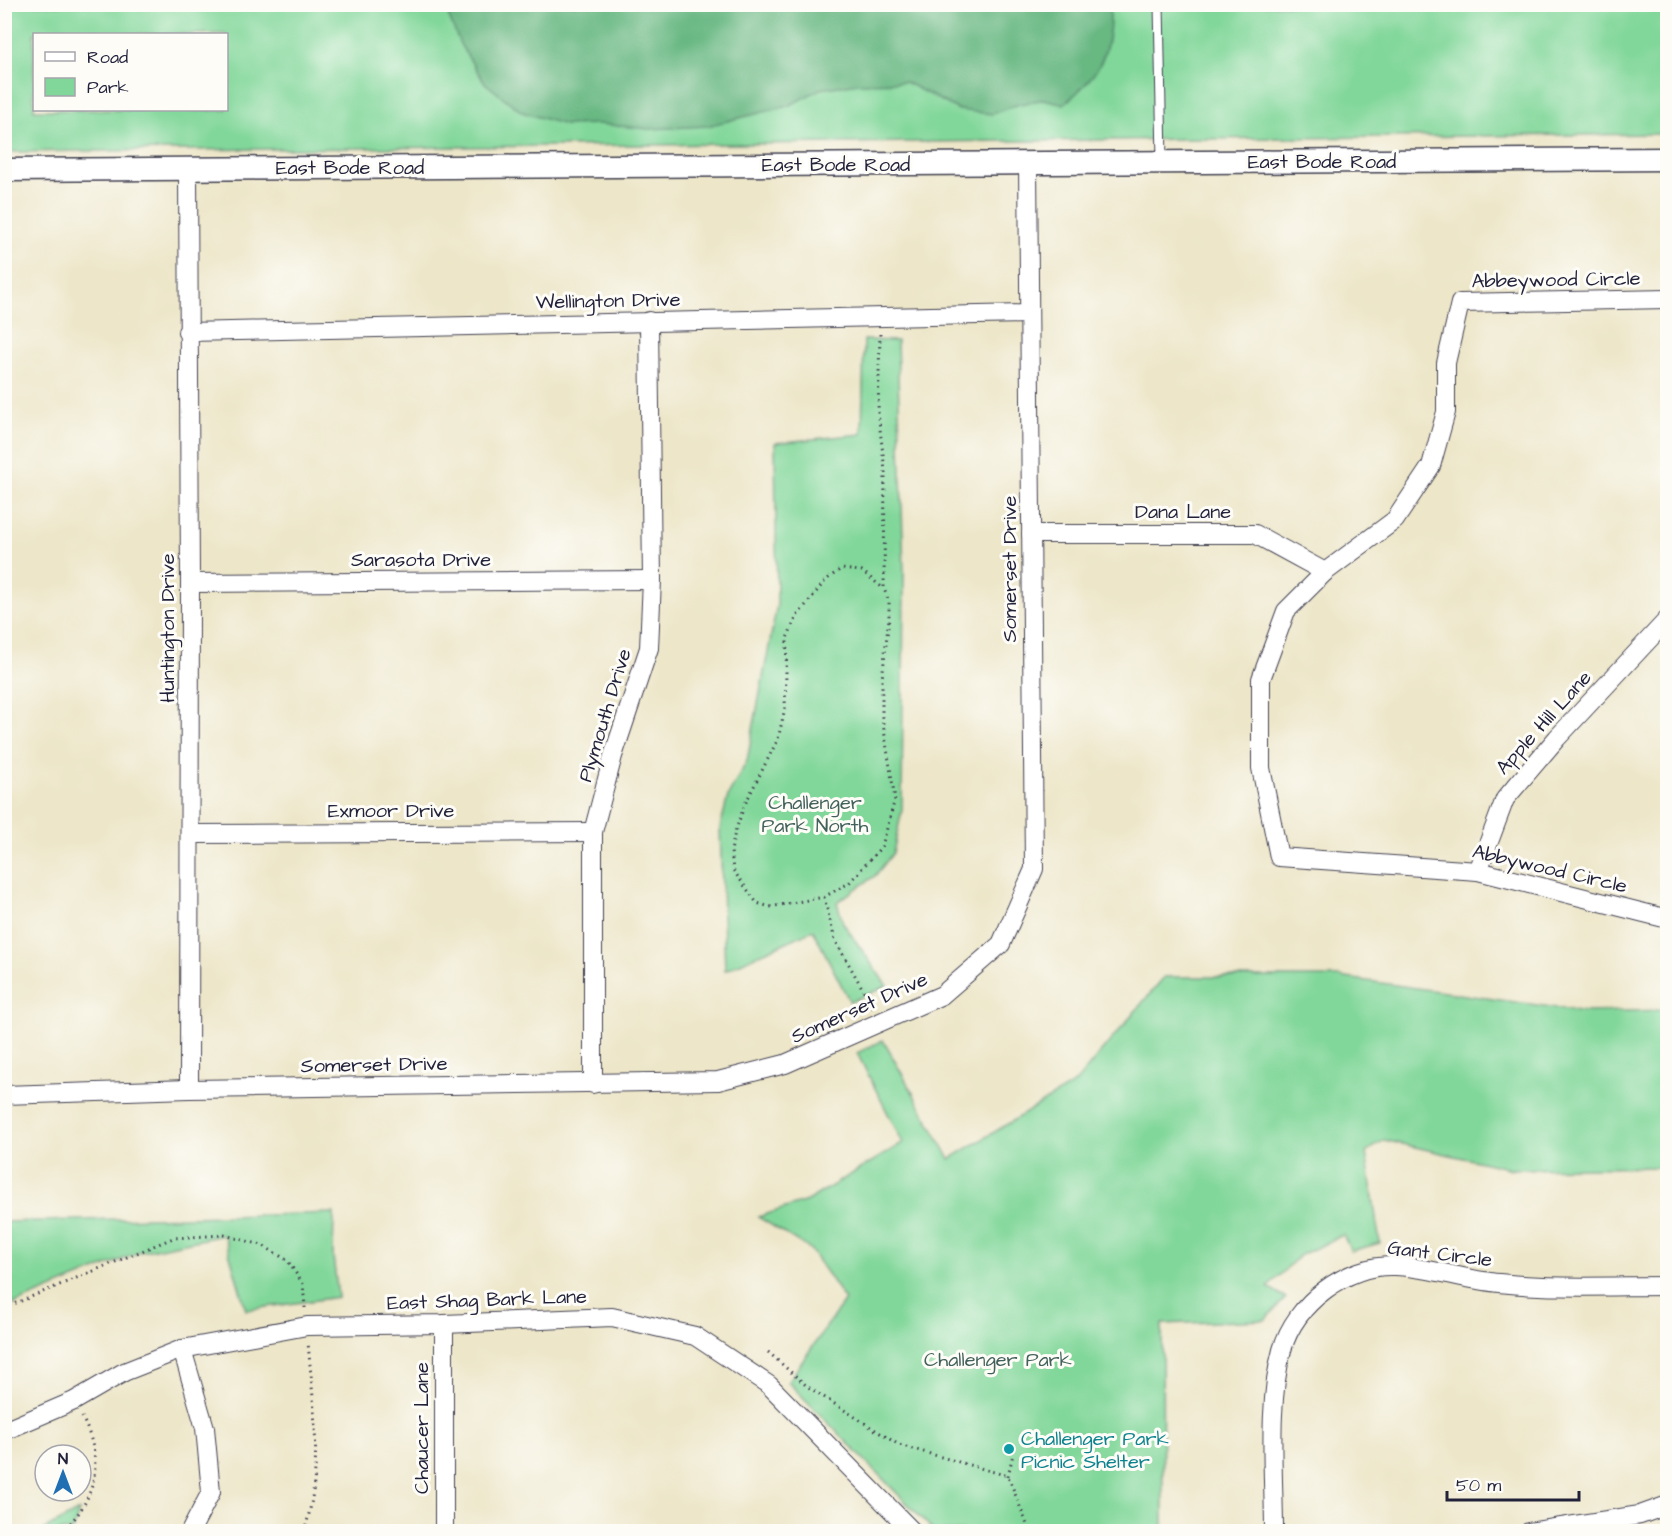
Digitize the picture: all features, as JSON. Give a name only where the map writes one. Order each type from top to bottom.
[{"type":"street","name":"East Bode Road","points":[[4,170],[1668,159]]},
{"type":"street","name":"Somerset Drive","points":[[4,1095],[189,1089],[718,1082],[785,1064],[942,995],[1001,944],[1034,869],[1028,163]]},
{"type":"street","name":"Huntington Drive","points":[[188,168],[189,1089]]},
{"type":"street","name":"Abbeywood Circle","points":[[1279,857],[1262,768],[1261,679],[1286,611],[1325,572],[1395,520],[1431,466],[1446,411],[1446,363],[1460,303],[1668,299]]},
{"type":"street","name":"Wellington Drive","points":[[188,332],[1029,314]]},
{"type":"street","name":"Plymouth Drive","points":[[593,1084],[593,832],[613,756],[649,648],[652,580],[650,321]]},
{"type":"street","name":"Dana Lane","points":[[1031,534],[1255,534],[1325,572]]},
{"type":"street","name":"Sarasota Drive","points":[[190,583],[652,580]]},
{"type":"street","name":"Apple Hill Lane","points":[[1478,871],[1506,799],[1557,738],[1668,619]]},
{"type":"street","name":"Exmoor Drive","points":[[190,834],[593,832]]},
{"type":"street","name":"Abbywood Circle","points":[[1279,857],[1478,871],[1668,919]]},
{"type":"street","name":"Gant Circle","points":[[1274,1532],[1275,1396],[1278,1367],[1283,1347],[1292,1329],[1322,1290],[1371,1268],[1395,1266],[1498,1283],[1668,1286]]},
{"type":"street","name":"East Shag Bark Lane","points":[[4,1431],[74,1401],[124,1372],[182,1349],[307,1326],[444,1324],[612,1317],[695,1336],[770,1385],[913,1532]]},
{"type":"street","name":"Chaucer Lane","points":[[444,1324],[444,1532]]},
{"type":"street","points":[[182,1349],[205,1428],[211,1492],[190,1532]]},
{"type":"street","points":[[1529,1532],[1640,1515],[1668,1505]]},
{"type":"lane","points":[[1159,4],[1162,163]]},
{"type":"path","points":[[880,317],[878,412],[885,471],[884,589],[889,602],[882,679],[882,717],[895,799],[882,846],[849,883],[824,897],[770,907],[757,903],[733,870],[733,842],[744,804],[778,739],[786,708],[787,638],[797,616],[826,580],[841,569],[862,571],[884,589]]},
{"type":"path","points":[[824,897],[835,940],[880,1022]]},
{"type":"path","points":[[768,1352],[808,1387],[899,1445],[1008,1476]]},
{"type":"path","points":[[62,1532],[88,1498],[96,1465],[93,1439],[74,1401]]},
{"type":"path","points":[[1013,1454],[1008,1476],[1030,1532]]},
{"type":"green space","points":[[1110,4],[1109,36],[1102,61],[1087,82],[1064,104],[1044,99],[1016,105],[992,114],[959,110],[905,82],[858,83],[820,89],[788,106],[707,126],[649,129],[600,124],[565,125],[522,112],[485,83],[461,46],[444,5]]},
{"type":"green space","points":[[4,5],[1667,5],[1667,134],[5,152]]},
{"type":"green space","name":"Challenger Park North","points":[[864,340],[897,341],[904,573],[902,810],[893,853],[875,876],[837,902],[843,923],[887,986],[850,1002],[813,930],[725,970],[720,828],[728,796],[747,761],[777,605],[775,443],[862,434]]},
{"type":"green space","name":"Challenger Park","points":[[1164,977],[1339,977],[1586,1012],[1667,1010],[1667,1167],[1512,1169],[1384,1140],[1366,1153],[1380,1243],[1351,1251],[1343,1235],[1299,1256],[1268,1287],[1286,1298],[1265,1320],[1162,1324],[1163,1531],[934,1531],[788,1382],[845,1300],[810,1249],[758,1217],[807,1201],[903,1143],[857,1053],[883,1040],[950,1159],[1075,1083]]},
{"type":"green space","points":[[334,1213],[333,1256],[338,1297],[246,1310],[224,1235],[140,1252],[5,1308],[5,1222]]},
{"type":"green space","points":[[79,1511],[73,1531],[41,1531]]},
{"type":"place","name":"Challenger Park Picnic Shelter","points":[[1009,1449]]}]
